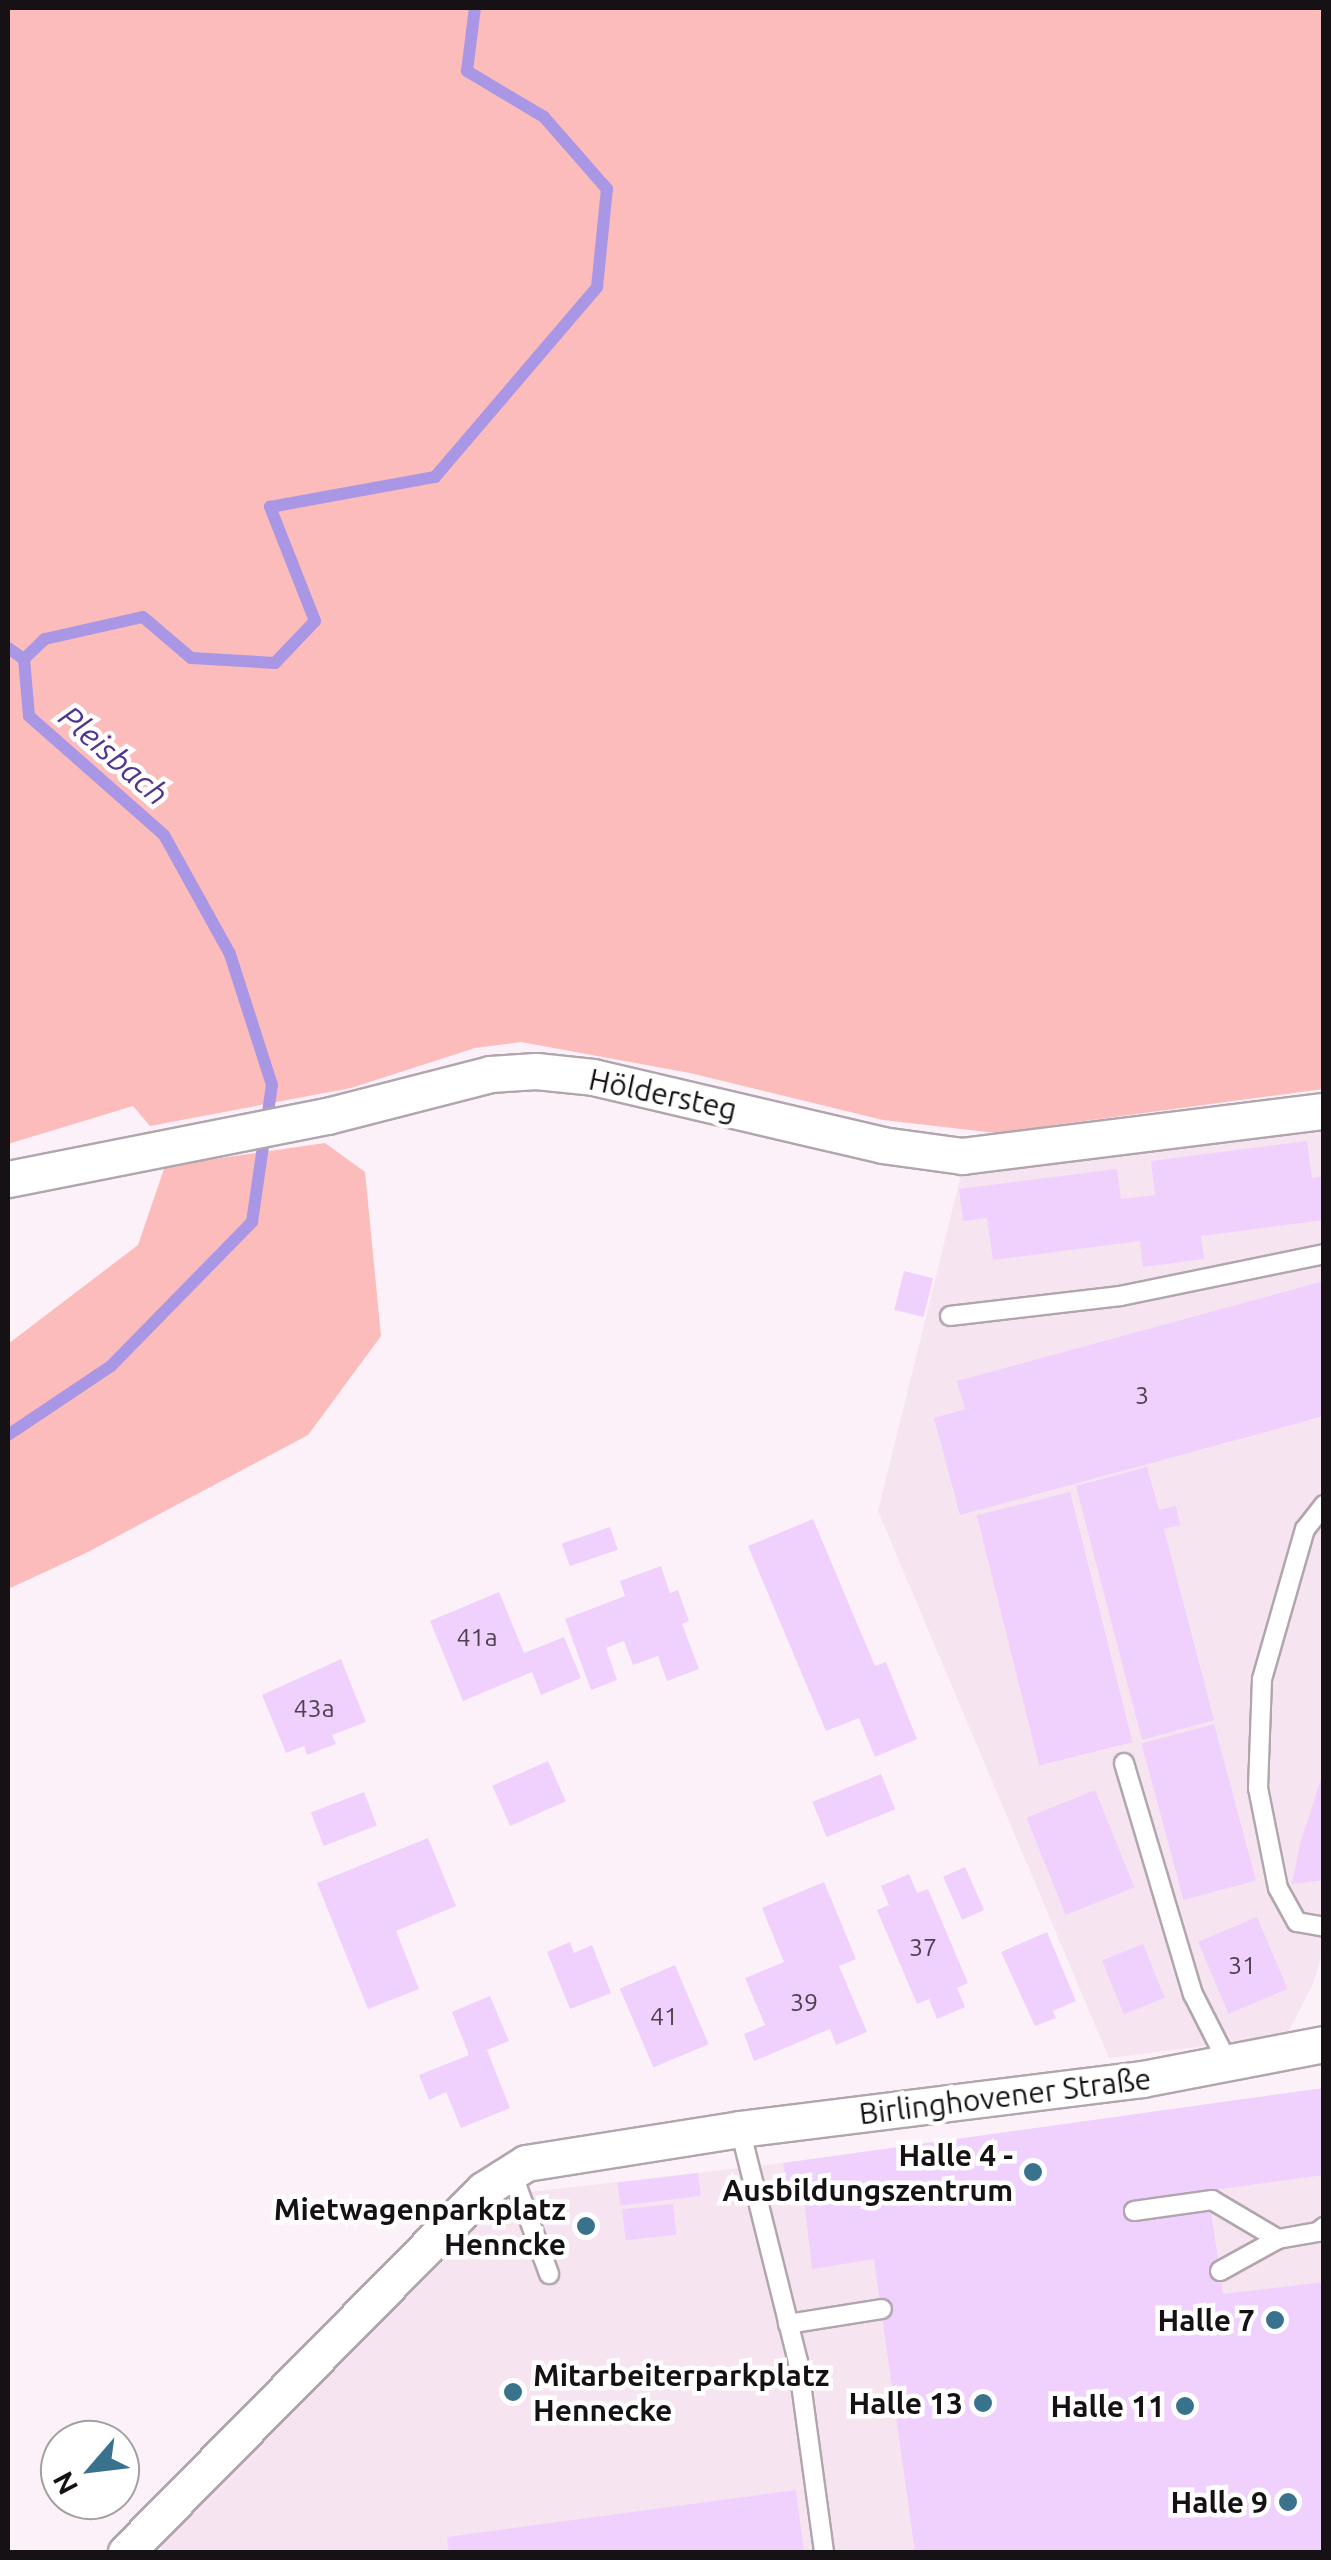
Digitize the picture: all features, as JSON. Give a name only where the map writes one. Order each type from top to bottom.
[{"type":"street","name":"Höldersteg","points":[[8,1179],[326,1116],[490,1074],[536,1071],[593,1077],[882,1144],[962,1156],[1324,1111]]},
{"type":"street","name":"Birlinghovener Straße","points":[[126,2552],[446,2226],[511,2169],[558,2154],[1229,2065],[1324,2044]]},
{"type":"lane","points":[[950,1316],[1120,1296],[1324,1254]]},
{"type":"lane","points":[[1324,1505],[1305,1529],[1262,1678],[1258,1788],[1278,1888],[1297,1922],[1324,1927]]},
{"type":"lane","points":[[1124,1763],[1193,1994],[1229,2065]]},
{"type":"lane","points":[[740,2129],[798,2362],[824,2548],[804,2548]]},
{"type":"lane","points":[[511,2169],[548,2274]]},
{"type":"lane","points":[[1134,2212],[1212,2200],[1278,2239]]},
{"type":"lane","points":[[1220,2272],[1278,2239],[1318,2232],[1324,2227]]},
{"type":"lane","points":[[788,2324],[882,2310]]},
{"type":"shaded area","points":[[8,8],[1323,8],[1323,1089],[996,1133],[883,1120],[690,1073],[521,1042],[475,1048],[351,1088],[150,1126],[133,1106],[8,1144]]},
{"type":"shaded area","points":[[1323,1130],[1324,1948],[1313,1984],[1286,2036],[1109,2058],[878,1511],[961,1175]]},
{"type":"shaded area","points":[[325,1143],[365,1172],[381,1336],[308,1435],[86,1553],[8,1589],[8,1344],[138,1245],[165,1166]]},
{"type":"shaded area","points":[[1323,2088],[1323,2552],[164,2552],[155,2537],[458,2230],[504,2195],[783,2163]]},
{"type":"building","points":[[1307,1141],[1312,1178],[1324,1176],[1324,1220],[1201,1236],[1204,1259],[1143,1267],[1140,1241],[993,1260],[987,1218],[963,1221],[959,1189],[1117,1169],[1121,1199],[1155,1195],[1151,1161]]},
{"type":"building","points":[[904,1271],[933,1278],[923,1317],[894,1310]]},
{"type":"building","points":[[1324,1281],[1324,1416],[960,1515],[934,1418],[965,1409],[957,1381]]},
{"type":"building","points":[[1147,1467],[1159,1510],[1176,1506],[1180,1525],[1164,1529],[1214,1720],[1142,1740],[1076,1486]]},
{"type":"building","points":[[1070,1492],[1132,1742],[1039,1766],[977,1515]]},
{"type":"building","points":[[813,1519],[875,1666],[886,1662],[917,1739],[875,1757],[859,1718],[826,1731],[748,1546]]},
{"type":"building","points":[[610,1527],[618,1550],[570,1566],[562,1544]]},
{"type":"building","points":[[661,1566],[670,1593],[678,1590],[689,1621],[682,1624],[699,1669],[667,1681],[658,1656],[633,1665],[624,1641],[606,1648],[617,1680],[591,1690],[565,1619],[625,1596],[620,1581]]},
{"type":"building","points":[[499,1592],[524,1653],[564,1637],[581,1678],[541,1695],[532,1672],[463,1701],[430,1621]]},
{"type":"building","points":[[341,1659],[366,1722],[332,1735],[336,1744],[307,1755],[304,1746],[286,1753],[262,1695]]},
{"type":"building","points":[[1214,1724],[1256,1880],[1183,1900],[1142,1743]]},
{"type":"building","points":[[548,1761],[566,1801],[510,1826],[492,1786]]},
{"type":"building","points":[[1323,1773],[1324,1880],[1292,1884],[1300,1844]]},
{"type":"building","points":[[881,1774],[895,1809],[827,1837],[812,1802]]},
{"type":"building","points":[[1095,1790],[1134,1887],[1066,1915],[1026,1818]]},
{"type":"building","points":[[364,1792],[377,1826],[324,1846],[311,1812]]},
{"type":"building","points":[[428,1838],[456,1906],[396,1931],[419,1989],[368,2009],[317,1883]]},
{"type":"building","points":[[965,1867],[984,1910],[962,1920],[943,1877]]},
{"type":"building","points":[[909,1874],[917,1893],[928,1889],[968,1983],[957,1988],[965,2007],[937,2019],[929,1999],[917,2004],[877,1910],[889,1905],[881,1886]]},
{"type":"building","points":[[824,1882],[856,1959],[839,1966],[867,2032],[836,2045],[830,2029],[754,2061],[744,2034],[765,2025],[745,1978],[784,1962],[762,1908]]},
{"type":"building","points":[[1257,1917],[1287,1989],[1229,2014],[1198,1942]]},
{"type":"building","points":[[1047,1932],[1076,2001],[1053,2011],[1056,2018],[1035,2026],[1001,1952]]},
{"type":"building","points":[[570,1942],[574,1953],[592,1945],[611,1993],[570,2009],[547,1952]]},
{"type":"building","points":[[1143,1944],[1165,1998],[1124,2014],[1102,1960]]},
{"type":"building","points":[[675,1965],[709,2044],[653,2068],[620,1988]]},
{"type":"building","points":[[490,1996],[509,2041],[487,2050],[510,2108],[461,2128],[446,2092],[429,2100],[419,2075],[469,2055],[452,2012]]},
{"type":"building","points":[[1324,2088],[1324,2175],[1133,2201],[1136,2222],[1211,2211],[1223,2294],[1324,2282],[1324,2552],[915,2552],[874,2259],[812,2269],[804,2199],[788,2201],[783,2163]]},
{"type":"building","points":[[698,2173],[701,2196],[620,2206],[618,2183]]},
{"type":"building","points":[[673,2204],[676,2235],[626,2240],[622,2209]]},
{"type":"building","points":[[796,2490],[804,2552],[449,2552],[447,2537]]},
{"type":"waterway","name":"Pleisbach","points":[[8,1435],[111,1366],[252,1222],[272,1085],[230,954],[164,835],[29,716],[24,659],[45,639],[143,617],[191,658],[275,663],[315,621],[270,507],[435,477],[597,287],[607,189],[544,117],[467,71],[475,8]]},
{"type":"waterway","points":[[8,648],[24,659]]},
{"type":"place","name":"Halle 4 - Ausbildungszentrum","points":[[1033,2172]]},
{"type":"place","name":"Mietwagenparkplatz Henncke","points":[[586,2226]]},
{"type":"place","name":"Halle 7","points":[[1275,2320]]},
{"type":"place","name":"Mitarbeiterparkplatz Hennecke","points":[[513,2392]]},
{"type":"place","name":"Halle 13","points":[[983,2403]]},
{"type":"place","name":"Halle 11","points":[[1185,2406]]},
{"type":"place","name":"Halle 9","points":[[1288,2502]]}]
